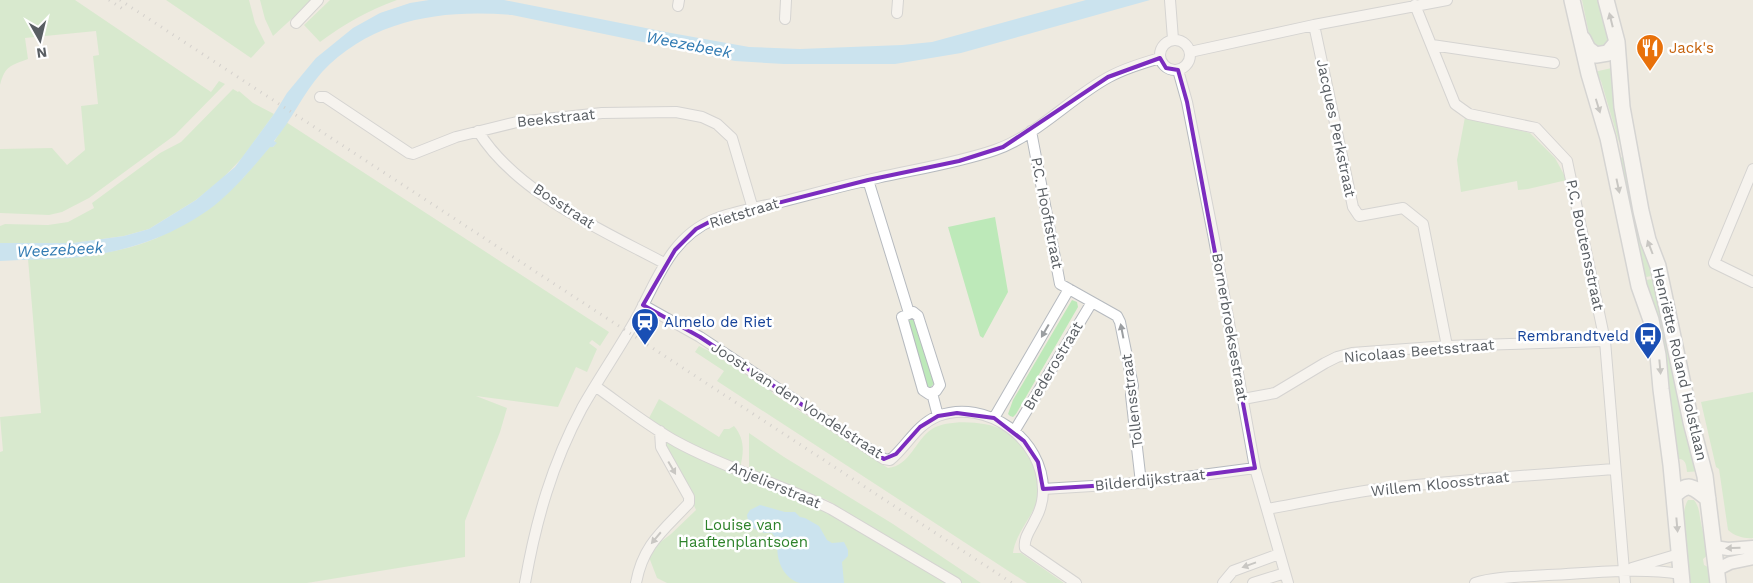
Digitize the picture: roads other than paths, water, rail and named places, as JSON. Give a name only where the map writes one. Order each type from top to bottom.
[{"type":"main road","name":"Henriëtte Roland Holstlaan","points":[[1572,0],[1589,74],[1608,138],[1639,286],[1651,320],[1658,356],[1660,390],[1669,444],[1682,579]]},
{"type":"main road","name":"Henriëtte Roland Holstlaan","points":[[1606,0],[1617,42],[1621,74],[1622,107],[1641,211],[1648,240],[1658,266],[1691,422],[1702,462],[1717,576]]},
{"type":"main road","points":[[1579,31],[1588,49],[1596,55],[1608,53],[1617,42]]},
{"type":"main road","points":[[1674,496],[1680,489],[1690,487],[1708,498]]},
{"type":"street","points":[[296,23],[318,0]]},
{"type":"street","points":[[785,19],[786,0]]},
{"type":"street","points":[[897,13],[898,0]]},
{"type":"street","points":[[1190,52],[1400,4],[1415,5],[1447,0]]},
{"type":"street","points":[[1170,1],[1173,39]]},
{"type":"street","name":"P.C. Boutensstraat","points":[[1415,5],[1455,104],[1469,114],[1536,128],[1567,162],[1605,341],[1626,583]]},
{"type":"street","name":"Jacques Perkstraat","points":[[1314,25],[1352,207],[1359,216],[1404,208],[1423,224],[1447,346]]},
{"type":"street","points":[[1173,39],[1184,42],[1190,52],[1188,63],[1178,70],[1166,68],[1160,58],[1162,46],[1173,39]]},
{"type":"street","points":[[1432,45],[1554,63]]},
{"type":"street","name":"Rietstraat","points":[[525,583],[532,545],[546,490],[582,409],[644,305],[664,263],[696,229],[715,219],[868,180],[965,160],[1002,147],[1031,132],[1108,77],[1160,58]]},
{"type":"street","name":"Bornerbroeksestraat","points":[[1178,70],[1187,102],[1244,399],[1255,468],[1288,583]]},
{"type":"street","name":"Beekstraat","points":[[320,97],[325,96],[413,154],[456,137],[517,122],[602,113],[676,112],[702,117],[717,124],[732,138],[754,209]]},
{"type":"street","name":"Bosstraat","points":[[478,131],[485,144],[514,174],[587,223],[664,263]]},
{"type":"street","name":"P.C. Hooftstraat","points":[[1031,132],[1060,284],[1069,289]]},
{"type":"street","points":[[1753,169],[1714,262],[1753,282]]},
{"type":"street","points":[[868,180],[909,313]]},
{"type":"street","name":"Tollensstraat","points":[[1069,289],[1117,316],[1120,322],[1133,386],[1131,395],[1141,483]]},
{"type":"street","name":"Brederostraat","points":[[994,418],[1069,289]]},
{"type":"street","name":"Brederostraat","points":[[1015,430],[1092,302]]},
{"type":"street","name":"Joost van den Vondelstraat","points":[[644,305],[700,337],[884,459],[890,460],[920,427],[938,416],[965,412],[994,418],[1015,430],[1038,462],[1043,489],[1042,501],[1024,543],[1024,548],[1076,583]]},
{"type":"street","points":[[909,313],[916,313],[918,316],[940,385],[936,391],[929,394],[923,390],[902,320],[902,317],[909,313]]},
{"type":"street","name":"Nicolaas Beetsstraat","points":[[1244,399],[1276,393],[1324,363],[1352,353],[1447,346],[1605,341]]},
{"type":"street","name":"Anjelierstraat","points":[[595,386],[677,442],[741,472],[831,509],[956,583]]},
{"type":"street","points":[[932,393],[938,416]]},
{"type":"street","points":[[636,583],[639,566],[647,549],[690,503],[689,497],[661,447],[660,431]]},
{"type":"street","name":"Bilderdijkstraat","points":[[1043,489],[1141,483],[1255,468]]},
{"type":"street","name":"Willem Kloosstraat","points":[[1266,509],[1370,490],[1478,478],[1615,469]]},
{"type":"street","points":[[1714,547],[1728,549],[1753,547]]},
{"type":"street","points":[[1223,583],[1233,571],[1279,554]]},
{"type":"street","points":[[1624,571],[1679,554]]},
{"type":"street","points":[[1717,576],[1730,563],[1753,558]]},
{"type":"street","points":[[1475,583],[1624,571],[1666,572],[1682,579]]},
{"type":"street","points":[[1253,583],[1284,573]]},
{"type":"water","name":"Weezebeek","points":[[429,0],[504,0],[749,47],[800,49],[932,42],[1086,0],[1150,0],[961,53],[895,64],[784,64],[735,61],[512,15],[460,14],[434,16],[410,21],[386,29],[363,40],[342,54],[322,72],[274,141],[277,143],[270,147],[223,198],[200,216],[168,233],[117,251],[71,258],[0,261],[0,243],[73,243],[124,236],[149,229],[196,200],[235,167],[287,93],[316,58],[353,28],[380,13],[410,3]]},
{"type":"water","points":[[760,505],[785,512],[795,512],[800,517],[819,526],[827,540],[832,543],[844,542],[848,550],[848,556],[842,562],[844,583],[800,583],[789,577],[784,572],[779,560],[778,541],[772,533],[759,531],[752,527],[748,520],[747,515],[750,510]]},
{"type":"railway","points":[[109,0],[126,11]]},
{"type":"railway","points":[[120,0],[1012,583]]},
{"type":"place","name":"Jack's","points":[[1650,72]]},
{"type":"place","name":"Almelo de Riet","points":[[645,346]]},
{"type":"place","name":"Rembrandtveld","points":[[1648,360]]},
{"type":"park label","name":"Louise van Haaftenplantsoen","points":[[743,534]]}]
